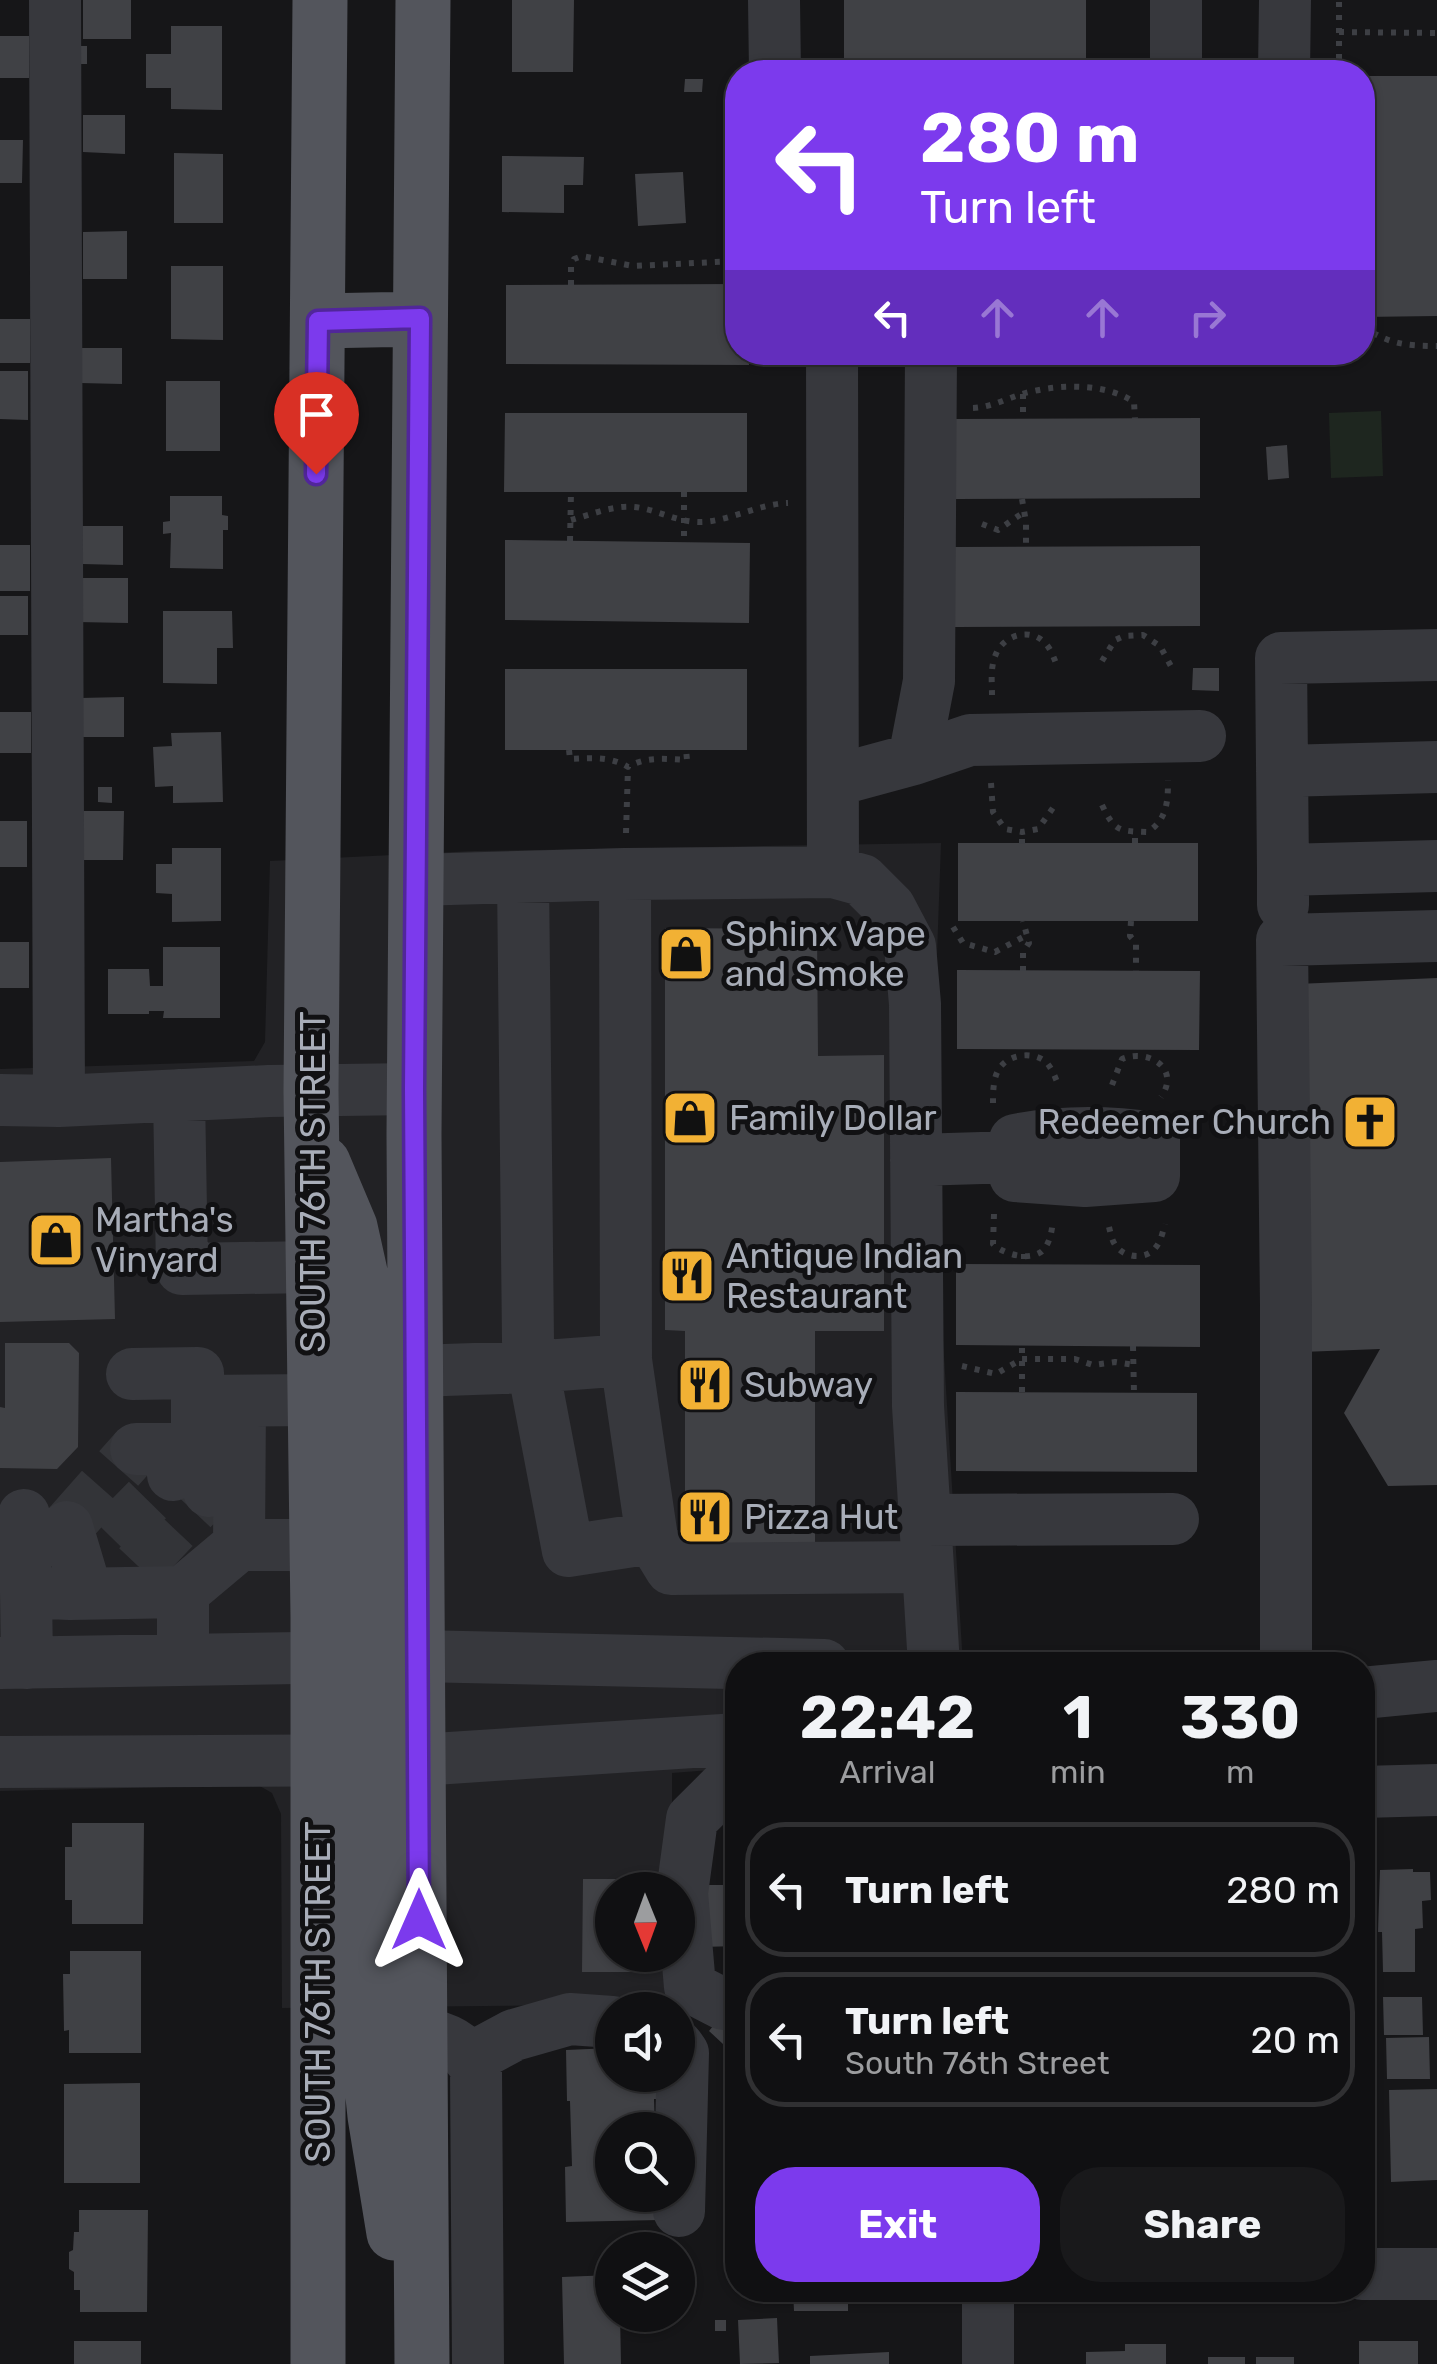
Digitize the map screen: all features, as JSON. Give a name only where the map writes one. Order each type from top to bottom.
[{"type":"main road","name":"SOUTH 76TH STREET","points":[[320,0],[311,1114],[317,1545],[341,1656]]},
{"type":"main road","points":[[418,2364],[420,2032],[414,1089],[423,0]]},
{"type":"main road","points":[[318,321],[420,318]]},
{"type":"main road","points":[[311,1114],[350,1227],[367,1314],[341,1656],[369,1692],[382,1728],[394,1745],[418,1760]]},
{"type":"main road","points":[[341,1656],[334,1662],[350,1680],[364,1733],[341,1760],[375,2116],[418,2364]]},
{"type":"main road","name":"SOUTH 76TH STREET","points":[[318,2364],[341,1760]]},
{"type":"street","points":[[55,0],[59,1100]]},
{"type":"street","points":[[774,0],[775,60]]},
{"type":"street","points":[[1176,0],[1176,60]]},
{"type":"street","points":[[1284,60],[1285,0]]},
{"type":"street","points":[[832,365],[832,872]]},
{"type":"street","points":[[914,760],[928,681],[931,365]]},
{"type":"street","points":[[1286,1652],[1282,658],[1437,655]]},
{"type":"street","points":[[833,781],[914,760],[970,740],[1200,736]]},
{"type":"street","points":[[1282,771],[1437,767]]},
{"type":"street","points":[[1283,870],[1437,866]]},
{"type":"street","points":[[416,880],[832,872],[862,880],[890,908],[910,946],[915,1004],[918,1406],[933,1652]]},
{"type":"street","points":[[624,874],[626,1360],[652,1538],[671,1569],[1172,1519]]},
{"type":"street","points":[[524,878],[528,1341],[532,1367],[568,1551],[652,1538]]},
{"type":"street","points":[[1282,940],[1437,936]]},
{"type":"street","points":[[0,1100],[269,1090],[311,1114],[414,1089]]},
{"type":"street","points":[[179,1095],[182,1268],[314,1267]]},
{"type":"street","points":[[916,1160],[1015,1156]]},
{"type":"street","points":[[416,1371],[626,1360]]},
{"type":"street","points":[[132,1374],[198,1373],[191,1445],[240,1545]]},
{"type":"street","points":[[191,1445],[315,1400]]},
{"type":"street","points":[[183,1592],[240,1545],[317,1545]]},
{"type":"street","points":[[14,1663],[74,1558],[183,1592]]},
{"type":"street","points":[[183,1592],[183,1659]]},
{"type":"street","points":[[14,1663],[341,1656],[725,1662]]},
{"type":"street","points":[[626,1660],[680,1741],[725,1771]]},
{"type":"street","points":[[1375,1677],[1437,1678]]},
{"type":"street","points":[[1375,1692],[1437,1686]]},
{"type":"street","points":[[0,1762],[418,1760],[680,1741]]},
{"type":"street","points":[[725,1785],[692,1819],[682,1893],[690,1987],[725,2004]]},
{"type":"street","points":[[1375,1792],[1437,1790]]},
{"type":"street","points":[[471,2058],[514,2035],[570,2019],[595,2021]]},
{"type":"street","points":[[420,2032],[453,2042],[471,2058],[476,2069],[478,2364]]},
{"type":"street","points":[[1375,2274],[1437,2274]]},
{"type":"street","points":[[988,2302],[988,2364]]},
{"type":"path","points":[[1338,60],[1339,0]]},
{"type":"path","points":[[1339,32],[1437,33]]},
{"type":"path","points":[[571,285],[571,266],[574,259],[582,256],[633,266],[725,262]]},
{"type":"path","points":[[1375,334],[1404,346],[1437,346]]},
{"type":"path","points":[[968,409],[990,407],[1023,394],[1078,388],[1125,396],[1134,402],[1135,418]]},
{"type":"path","points":[[1023,394],[1023,419]]},
{"type":"path","points":[[570,541],[571,492]]},
{"type":"path","points":[[684,492],[684,542]]},
{"type":"path","points":[[1022,499],[1026,547]]},
{"type":"path","points":[[570,520],[623,506],[684,521],[705,522],[784,502]]},
{"type":"path","points":[[982,524],[998,530],[1024,512]]},
{"type":"path","points":[[992,670],[998,648],[1023,631],[1044,642],[1056,664]]},
{"type":"path","points":[[1102,661],[1116,640],[1134,631],[1160,646],[1172,668]]},
{"type":"path","points":[[570,750],[570,758],[605,758],[628,767]]},
{"type":"path","points":[[628,767],[648,758],[687,760],[686,750]]},
{"type":"path","points":[[627,806],[628,767]]},
{"type":"path","points":[[990,805],[1006,829],[1022,832],[1038,829],[1055,805]]},
{"type":"path","points":[[1102,805],[1114,827],[1123,832],[1148,832],[1168,805]]},
{"type":"path","points":[[1022,832],[1022,844]]},
{"type":"path","points":[[1135,844],[1136,832]]},
{"type":"path","points":[[890,908],[934,911],[949,919],[963,943],[996,952],[1027,935]]},
{"type":"path","points":[[1023,921],[1029,943],[1023,952],[1023,971]]},
{"type":"path","points":[[1130,921],[1130,936],[1136,943],[1136,971]]},
{"type":"path","points":[[993,1090],[1002,1064],[1027,1052],[1047,1063],[1058,1084]]},
{"type":"path","points":[[1112,1085],[1122,1059],[1136,1053],[1161,1065],[1167,1076],[1167,1089]]},
{"type":"path","points":[[994,1220],[993,1244],[1000,1251],[1031,1255],[1042,1251],[1053,1226]]},
{"type":"path","points":[[1109,1227],[1113,1242],[1135,1261],[1155,1249],[1164,1224]]},
{"type":"path","points":[[1024,1254],[1024,1264]]},
{"type":"path","points":[[918,1313],[947,1325],[963,1368],[996,1374],[1022,1359],[1076,1358],[1093,1365],[1134,1365]]},
{"type":"path","points":[[1022,1346],[1022,1392]]},
{"type":"path","points":[[1133,1346],[1134,1393]]},
{"type":"shaded area","points":[[1381,411],[1383,476],[1331,478],[1329,413]]},
{"type":"shaded area","points":[[941,843],[935,1011],[939,1275],[962,1652],[725,1652],[725,1769],[672,1773],[672,1872],[595,1872],[595,1972],[673,1972],[673,1992],[595,1992],[595,2005],[282,2008],[281,1814],[272,1793],[258,1785],[0,1791],[0,1069],[254,1061],[265,1042],[270,861],[474,851]]},
{"type":"building","points":[[83,0],[131,0],[131,39],[83,39]]},
{"type":"building","points":[[512,0],[574,0],[573,72],[512,72]]},
{"type":"building","points":[[844,0],[1086,0],[1086,60],[844,60]]},
{"type":"building","points":[[171,26],[222,26],[222,110],[171,109],[171,88],[146,88],[146,54],[171,54]]},
{"type":"building","points":[[0,36],[29,36],[29,78],[0,78]]},
{"type":"building","points":[[73,46],[87,46],[87,64],[73,64]]},
{"type":"building","points":[[1375,76],[1437,76],[1437,316],[1375,317]]},
{"type":"building","points":[[685,79],[703,79],[702,92],[684,92]]},
{"type":"building","points":[[83,115],[125,115],[125,154],[83,152]]},
{"type":"building","points":[[0,140],[23,140],[22,183],[0,183]]},
{"type":"building","points":[[174,153],[223,154],[223,223],[174,223]]},
{"type":"building","points":[[502,156],[584,157],[583,185],[564,185],[564,213],[502,212]]},
{"type":"building","points":[[683,172],[686,223],[638,226],[635,174]]},
{"type":"building","points":[[127,231],[127,279],[83,279],[83,232]]},
{"type":"building","points":[[171,266],[223,266],[223,340],[171,339]]},
{"type":"building","points":[[725,284],[725,365],[506,364],[506,285]]},
{"type":"building","points":[[0,319],[30,319],[30,363],[0,363]]},
{"type":"building","points":[[81,348],[122,348],[122,384],[80,383]]},
{"type":"building","points":[[0,371],[28,371],[28,420],[0,419]]},
{"type":"building","points":[[166,381],[220,381],[220,451],[166,451]]},
{"type":"building","points":[[505,413],[747,413],[747,492],[504,492]]},
{"type":"building","points":[[1200,418],[1200,498],[956,499],[956,419]]},
{"type":"building","points":[[1287,445],[1289,478],[1268,480],[1266,447]]},
{"type":"building","points":[[170,496],[222,496],[222,515],[228,516],[228,530],[223,530],[223,569],[170,568],[171,533],[163,534],[163,522],[170,521]]},
{"type":"building","points":[[82,526],[123,526],[123,565],[82,564]]},
{"type":"building","points":[[505,540],[750,543],[749,623],[505,620]]},
{"type":"building","points":[[0,545],[30,545],[30,591],[0,591]]},
{"type":"building","points":[[1200,546],[1200,626],[955,627],[955,547]]},
{"type":"building","points":[[77,578],[128,578],[128,623],[77,622]]},
{"type":"building","points":[[0,596],[28,596],[28,635],[0,635]]},
{"type":"building","points":[[163,611],[232,611],[233,648],[217,648],[217,684],[163,683]]},
{"type":"building","points":[[1193,668],[1219,668],[1219,691],[1192,690]]},
{"type":"building","points":[[505,669],[747,669],[747,750],[505,750]]},
{"type":"building","points":[[124,697],[124,737],[80,737],[80,698]]},
{"type":"building","points":[[0,712],[31,712],[31,753],[0,753]]},
{"type":"building","points":[[221,732],[223,802],[173,803],[173,786],[155,787],[153,747],[172,746],[171,733]]},
{"type":"building","points":[[98,787],[112,787],[112,803],[98,802]]},
{"type":"building","points":[[78,811],[124,811],[123,860],[78,860]]},
{"type":"building","points":[[0,821],[27,821],[27,867],[0,867]]},
{"type":"building","points":[[958,843],[1198,843],[1198,921],[958,921]]},
{"type":"building","points":[[172,848],[221,848],[221,921],[172,922],[172,894],[156,893],[156,864],[172,864]]},
{"type":"building","points":[[665,928],[817,929],[818,1056],[884,1055],[884,1331],[815,1331],[815,1543],[685,1543],[685,1331],[665,1330]]},
{"type":"building","points":[[0,942],[29,942],[29,988],[0,988]]},
{"type":"building","points":[[163,947],[220,947],[220,1018],[163,1018],[164,1011],[108,1014],[108,969],[149,969],[150,986],[163,986]]},
{"type":"building","points":[[957,970],[1200,971],[1199,1050],[957,1049]]},
{"type":"building","name":"Redeemer Church","points":[[1437,978],[1437,1485],[1388,1486],[1344,1413],[1380,1349],[1302,1352],[1297,984]]},
{"type":"building","name":"Martha's Vinyard","points":[[111,1158],[115,1319],[0,1322],[0,1162]]},
{"type":"building","points":[[956,1264],[1200,1265],[1200,1347],[956,1345]]},
{"type":"building","points":[[5,1343],[69,1343],[79,1353],[78,1447],[57,1469],[0,1468]]},
{"type":"building","points":[[956,1392],[1197,1393],[1197,1472],[956,1471]]},
{"type":"building","points":[[72,1823],[144,1823],[143,1924],[72,1924],[72,1900],[65,1900],[65,1847],[72,1847]]},
{"type":"building","points":[[1380,1870],[1430,1872],[1431,1900],[1422,1901],[1423,1928],[1415,1929],[1415,1972],[1383,1972],[1382,1932],[1378,1932]]},
{"type":"building","points":[[583,1879],[595,1879],[595,1972],[582,1972]]},
{"type":"building","points":[[699,1885],[725,1885],[725,1946],[701,1947]]},
{"type":"building","points":[[70,1951],[141,1951],[141,2053],[69,2053],[69,2030],[64,2031],[63,1974],[70,1974]]},
{"type":"building","points":[[1383,1997],[1422,1997],[1423,2035],[1384,2035]]},
{"type":"building","points":[[718,2020],[725,2026],[725,2042],[723,2044],[709,2031]]},
{"type":"building","points":[[1429,2037],[1430,2079],[1387,2079],[1386,2038]]},
{"type":"building","points":[[595,2049],[595,2092],[658,2092],[654,2112],[595,2112],[595,2212],[659,2212],[659,2220],[566,2222],[565,2167],[572,2166],[566,2050]]},
{"type":"building","points":[[140,2083],[140,2183],[64,2183],[64,2084]]},
{"type":"building","points":[[1437,2089],[1437,2180],[1391,2182],[1389,2090]]},
{"type":"building","points":[[79,2210],[148,2210],[147,2312],[80,2312],[80,2290],[74,2290],[74,2272],[69,2269],[74,2232],[79,2232]]},
{"type":"building","points":[[595,2276],[595,2332],[620,2332],[621,2364],[564,2364],[562,2277]]},
{"type":"building","points":[[794,2302],[848,2302],[848,2311],[794,2311]]},
{"type":"building","points":[[777,2318],[779,2363],[740,2364],[738,2320]]},
{"type":"building","points":[[715,2320],[726,2320],[726,2331],[715,2331]]},
{"type":"building","points":[[74,2341],[141,2341],[141,2364],[74,2364]]},
{"type":"building","points":[[1359,2341],[1418,2341],[1418,2364],[1359,2364]]},
{"type":"building","points":[[1125,2344],[1166,2344],[1166,2364],[1086,2364],[1086,2352],[1125,2351]]},
{"type":"building","points":[[889,2352],[889,2364],[810,2364],[810,2356]]},
{"type":"building","points":[[1208,2357],[1245,2357],[1245,2364],[1208,2364]]},
{"type":"building","points":[[1256,2357],[1294,2357],[1294,2364],[1256,2364]]},
{"type":"tunnel","points":[[67,1527],[136,1449]]},
{"type":"tunnel","points":[[111,1537],[168,1479]]},
{"type":"tunnel","points":[[138,1566],[209,1491]]},
{"type":"place","name":"Sphinx Vape and Smoke","points":[[686,954]]},
{"type":"place","name":"Family Dollar","points":[[690,1118]]},
{"type":"place","name":"Redeemer Church","points":[[1370,1122]]},
{"type":"place","name":"Martha's Vinyard","points":[[56,1240]]},
{"type":"place","name":"Antique Indian Restaurant","points":[[687,1276]]},
{"type":"place","name":"Subway","points":[[705,1385]]},
{"type":"place","name":"Pizza Hut","points":[[705,1517]]},
{"type":"route","points":[[316,474],[318,321],[420,318],[414,1089],[419,1920]]}]
